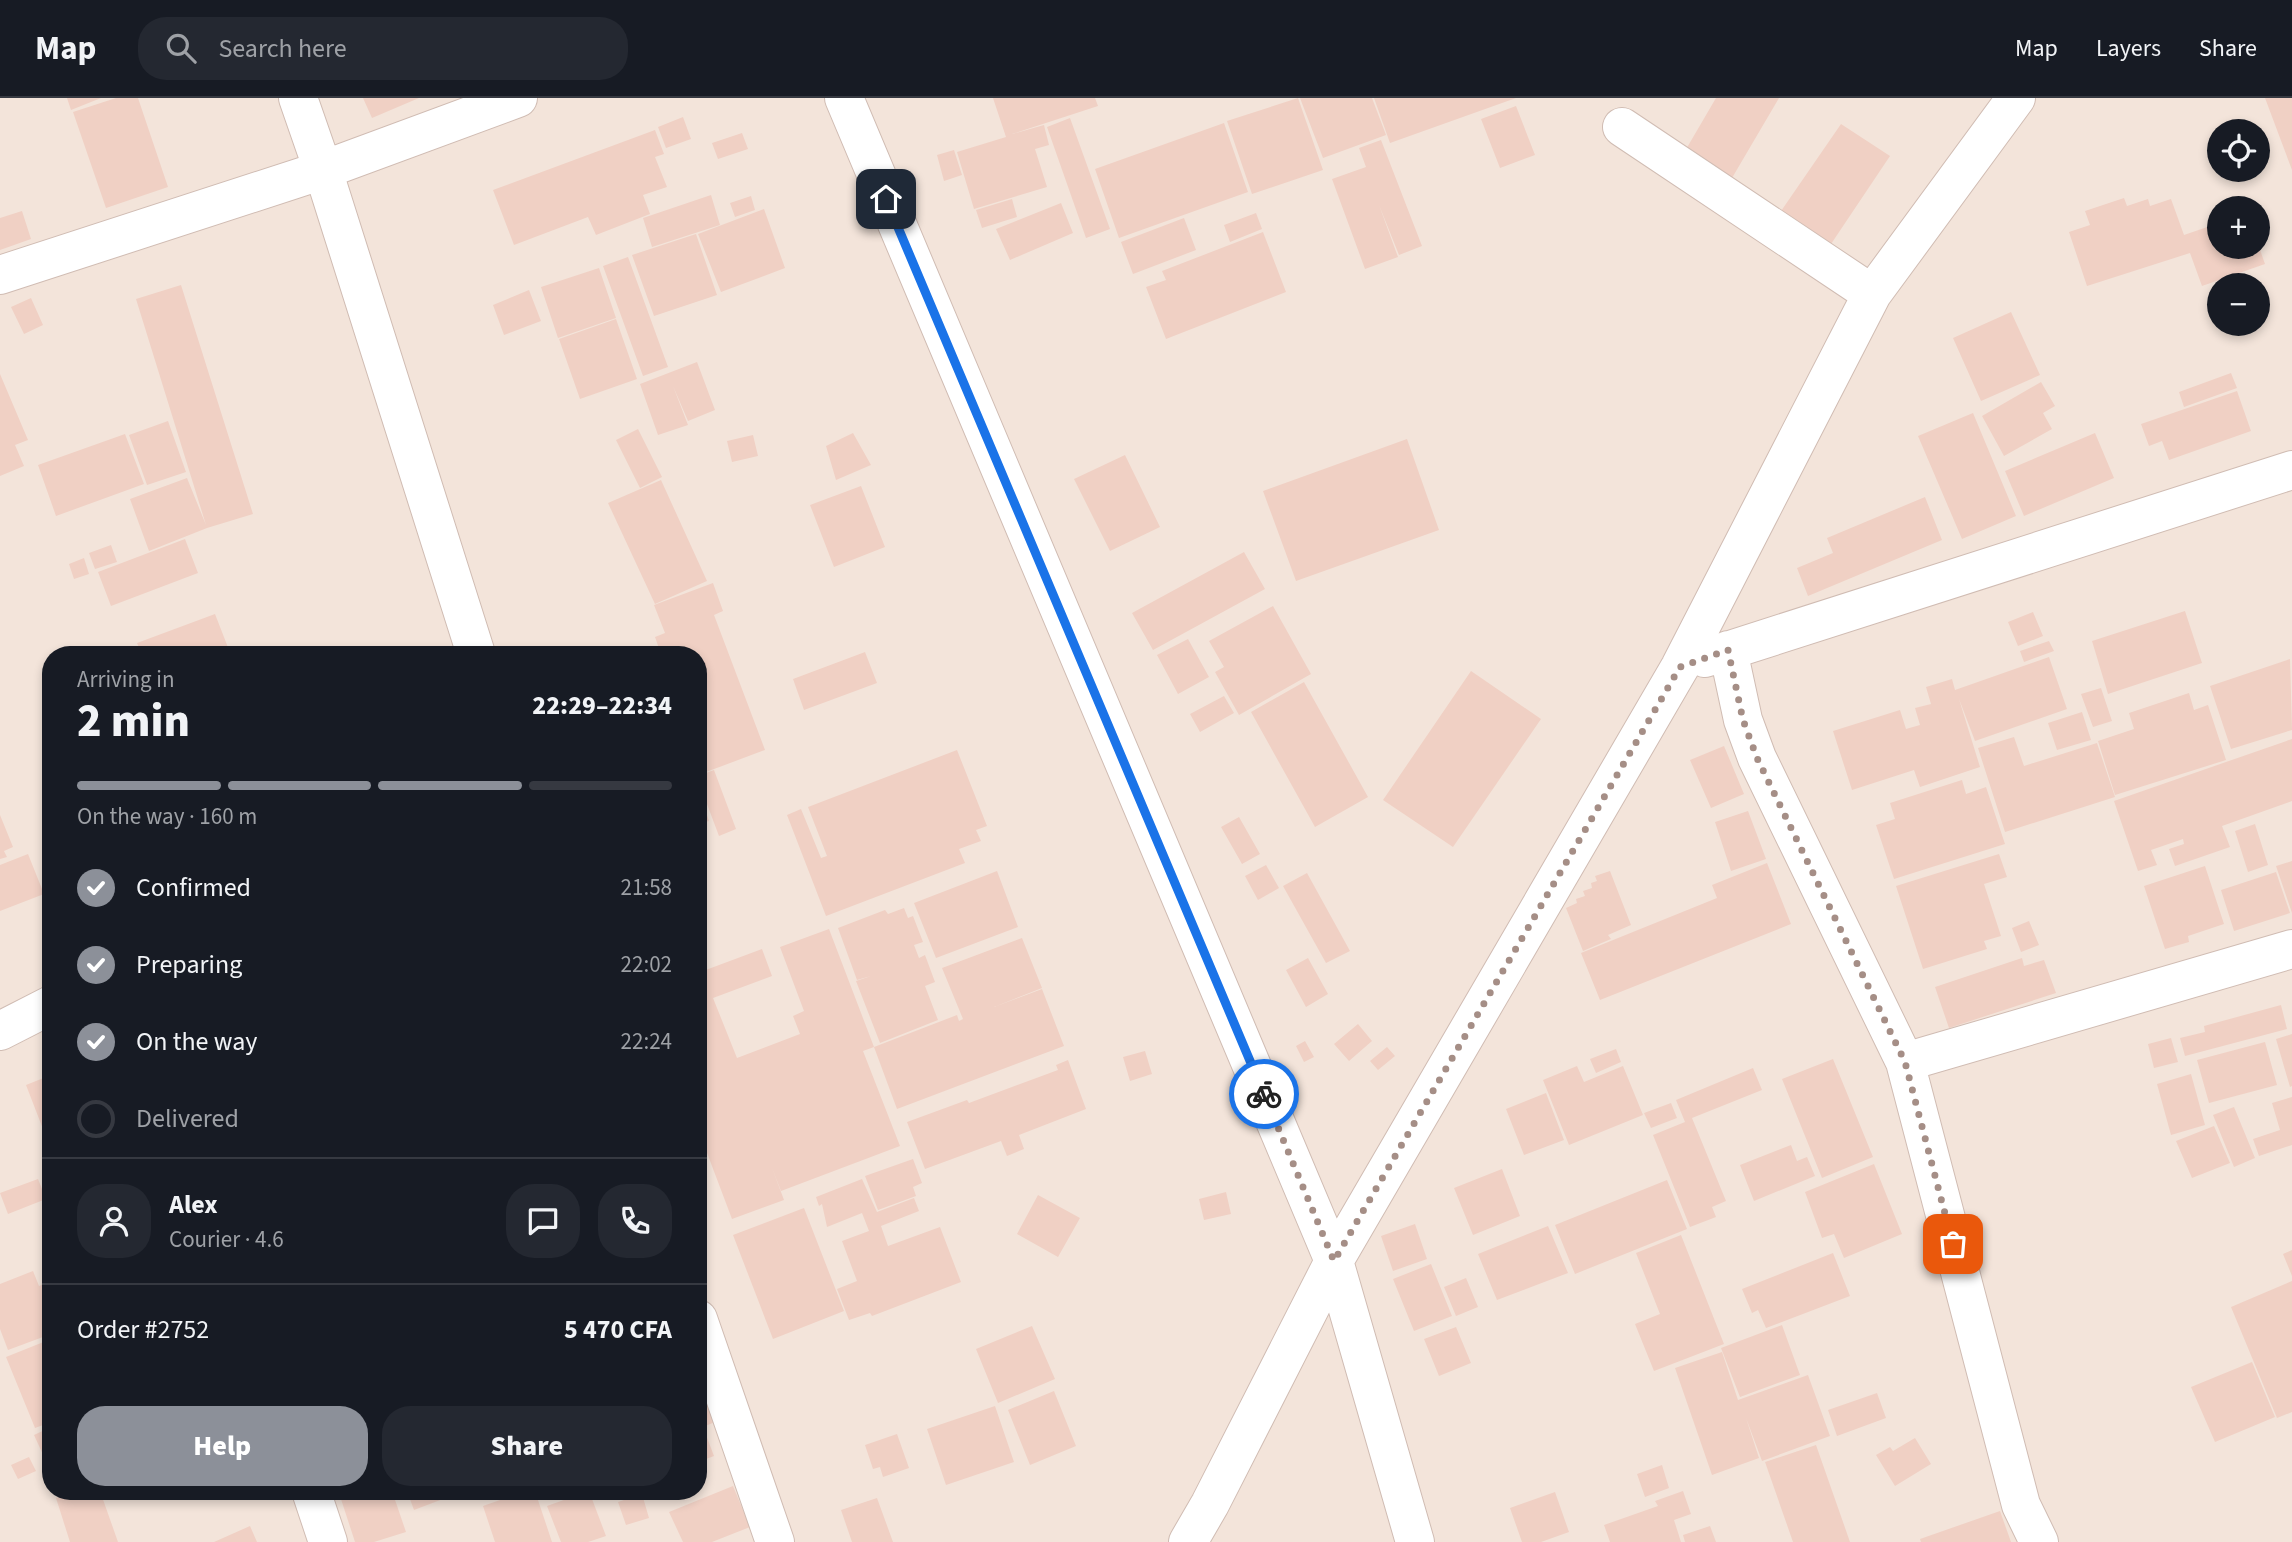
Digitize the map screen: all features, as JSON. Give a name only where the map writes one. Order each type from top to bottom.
[{"type":"street","points":[[298,98],[472,646]]},
{"type":"street","points":[[0,275],[323,170],[518,98]]},
{"type":"street","points":[[844,98],[1334,1261],[1415,1542]]},
{"type":"street","points":[[1188,1542],[1334,1261],[1680,667],[1872,295],[2016,98]]},
{"type":"street","points":[[1622,127],[1872,295]]},
{"type":"street","points":[[1680,667],[2292,470]]},
{"type":"street","points":[[1728,650],[1743,720],[1757,758],[1905,1062],[2021,1504],[2039,1542]]},
{"type":"street","points":[[1905,1062],[2292,949]]},
{"type":"street","points":[[0,1031],[42,1010]]},
{"type":"street","points":[[707,1345],[775,1542]]},
{"type":"street","points":[[315,1500],[328,1542]]},
{"type":"shaded area","points":[[0,98],[2292,98],[2292,1542],[0,1542]]},
{"type":"building","points":[[67,98],[101,98],[71,110]]},
{"type":"building","points":[[116,98],[138,98],[168,187],[106,208],[73,112]]},
{"type":"building","points":[[363,98],[419,98],[372,118]]},
{"type":"building","points":[[993,98],[1095,98],[1098,106],[1012,134],[1044,125],[1049,145],[1035,149],[1047,187],[974,209],[957,152],[1006,137]]},
{"type":"building","points":[[1298,98],[1323,170],[1252,194],[1227,121]]},
{"type":"building","points":[[1300,98],[1372,98],[1386,135],[1323,158]]},
{"type":"building","points":[[1374,98],[1516,98],[1390,143]]},
{"type":"building","points":[[1716,98],[1779,98],[1732,178],[1685,151]]},
{"type":"building","points":[[2265,98],[2292,98],[2292,170]]},
{"type":"building","points":[[1516,106],[1535,155],[1500,168],[1481,119]]},
{"type":"building","points":[[683,117],[691,139],[666,148],[658,127]]},
{"type":"building","points":[[1070,118],[1110,229],[1086,238],[1047,127]]},
{"type":"building","points":[[1224,123],[1248,192],[1119,238],[1095,169]]},
{"type":"building","points":[[1841,124],[1890,156],[1829,247],[1779,214]]},
{"type":"building","points":[[655,130],[664,154],[655,157],[667,187],[643,195],[650,214],[596,235],[588,217],[514,245],[493,190]]},
{"type":"building","points":[[742,133],[748,149],[718,159],[712,143]]},
{"type":"building","points":[[1381,140],[1422,246],[1399,255],[1379,205],[1398,257],[1365,269],[1332,179],[1366,167],[1359,148]]},
{"type":"building","points":[[954,150],[962,175],[944,181],[937,155]]},
{"type":"building","points":[[711,195],[720,225],[652,247],[643,218]]},
{"type":"building","points":[[751,196],[755,210],[735,217],[730,203]]},
{"type":"building","points":[[2124,198],[2127,206],[2148,199],[2150,206],[2171,199],[2184,235],[2207,227],[2207,259],[2263,259],[2265,264],[2239,273],[2207,273],[2207,284],[2202,286],[2190,253],[2087,286],[2069,232],[2090,225],[2085,211]]},
{"type":"building","points":[[1012,199],[1017,217],[982,228],[976,210]]},
{"type":"building","points":[[1061,203],[1073,233],[1010,260],[996,229]]},
{"type":"building","points":[[764,209],[785,268],[721,292],[698,234]]},
{"type":"building","points":[[22,211],[31,239],[0,250],[0,218]]},
{"type":"building","points":[[1256,213],[1262,229],[1230,242],[1224,225]]},
{"type":"building","points":[[1184,218],[1196,250],[1133,274],[1121,242]]},
{"type":"building","points":[[1263,232],[1286,292],[1166,339],[1146,287],[1166,280],[1162,271]]},
{"type":"building","points":[[696,234],[717,295],[654,316],[632,255]]},
{"type":"building","points":[[628,257],[668,367],[643,376],[603,266]]},
{"type":"building","points":[[599,268],[616,318],[558,338],[541,287]]},
{"type":"building","points":[[181,285],[253,514],[207,528],[149,551],[130,499],[187,478],[206,525],[136,299]]},
{"type":"building","points":[[529,290],[541,321],[504,335],[493,305]]},
{"type":"building","points":[[31,298],[43,325],[24,334],[11,307]]},
{"type":"building","points":[[2011,312],[2040,375],[1981,401],[1953,338]]},
{"type":"building","points":[[616,319],[637,379],[580,399],[559,339]]},
{"type":"building","points":[[697,362],[715,410],[688,421],[673,386],[688,425],[658,435],[640,384]]},
{"type":"building","points":[[2231,373],[2237,388],[2184,407],[2179,392]]},
{"type":"building","points":[[0,374],[28,440],[15,445],[24,466],[0,476]]},
{"type":"building","points":[[2041,382],[2055,406],[2043,413],[2052,429],[2004,456],[1982,416]]},
{"type":"building","points":[[2237,391],[2251,431],[2169,460],[2162,441],[2149,446],[2141,424]]},
{"type":"building","points":[[1973,413],[2016,516],[1962,539],[1918,436]]},
{"type":"building","points":[[168,421],[186,472],[147,485],[129,435]]},
{"type":"building","points":[[638,429],[662,477],[640,488],[616,440]]},
{"type":"building","points":[[853,433],[871,465],[836,480],[826,446]]},
{"type":"building","points":[[2095,433],[2114,478],[2024,516],[2005,471]]},
{"type":"building","points":[[125,434],[144,484],[56,516],[38,465]]},
{"type":"building","points":[[753,435],[758,456],[732,462],[727,441]]},
{"type":"building","points":[[1407,439],[1439,530],[1296,581],[1263,491]]},
{"type":"building","points":[[1125,455],[1160,527],[1110,551],[1074,479]]},
{"type":"building","points":[[661,480],[707,581],[655,604],[608,503]]},
{"type":"building","points":[[861,486],[885,547],[834,567],[810,505]]},
{"type":"building","points":[[1925,497],[1942,540],[1808,596],[1797,568],[1833,553],[1827,538]]},
{"type":"building","points":[[185,539],[198,573],[111,606],[98,572]]},
{"type":"building","points":[[111,545],[117,562],[95,569],[89,553]]},
{"type":"building","points":[[1244,552],[1265,589],[1153,650],[1132,613]]},
{"type":"building","points":[[84,558],[89,574],[74,579],[69,564]]},
{"type":"building","points":[[713,583],[723,611],[714,615],[765,750],[707,772],[707,646],[658,646],[655,637],[665,633],[654,605]]},
{"type":"building","points":[[1273,606],[1311,674],[1239,715],[1215,672],[1224,667],[1209,641]]},
{"type":"building","points":[[2185,611],[2202,663],[2108,694],[2092,641]]},
{"type":"building","points":[[2033,612],[2043,636],[2018,646],[2008,622]]},
{"type":"building","points":[[215,614],[227,646],[138,646],[137,643]]},
{"type":"building","points":[[1188,639],[1209,677],[1178,694],[1157,655]]},
{"type":"building","points":[[2049,641],[2054,651],[2024,662],[2020,651]]},
{"type":"building","points":[[865,652],[877,683],[804,710],[793,679]]},
{"type":"building","points":[[2049,657],[2067,709],[1975,741],[1959,699],[1980,767],[1920,787],[1914,770],[1852,790],[1833,731],[1900,710],[1906,729],[1920,725],[1915,708],[1931,704],[1926,687],[1952,679],[1955,690]]},
{"type":"building","points":[[2290,659],[2292,730],[2231,749],[2210,686]]},
{"type":"building","points":[[1471,671],[1541,719],[1453,847],[1383,800]]},
{"type":"building","points":[[1304,682],[1368,797],[1315,827],[1251,712]]},
{"type":"building","points":[[2101,688],[2112,721],[2093,727],[2081,694]]},
{"type":"building","points":[[2189,693],[2194,710],[2208,705],[2226,760],[2115,795],[2098,741],[2134,729],[2129,713]]},
{"type":"building","points":[[1224,696],[1234,713],[1200,732],[1190,714]]},
{"type":"building","points":[[2082,712],[2091,740],[2057,750],[2048,723]]},
{"type":"building","points":[[2014,737],[2024,766],[2097,743],[2115,797],[2005,832],[1978,748]]},
{"type":"building","points":[[2292,739],[2292,801],[2222,826],[2230,847],[2175,866],[2169,849],[2184,844],[2183,839],[2151,850],[2157,865],[2138,871],[2114,801]]},
{"type":"building","points":[[1724,746],[1744,794],[1711,808],[1690,760]]},
{"type":"building","points":[[957,750],[987,826],[976,830],[981,841],[959,849],[965,863],[826,916],[787,815],[801,809],[821,858],[827,856],[808,807]]},
{"type":"building","points":[[714,770],[736,829],[719,836],[707,804],[707,773]]},
{"type":"building","points":[[1962,780],[1966,794],[1986,787],[2005,844],[1894,879],[1876,825],[1895,819],[1890,803]]},
{"type":"building","points":[[1748,811],[1766,859],[1731,871],[1715,822]]},
{"type":"building","points":[[0,815],[13,847],[4,851],[7,857],[0,859]]},
{"type":"building","points":[[1239,817],[1260,854],[1242,864],[1221,827]]},
{"type":"building","points":[[2255,824],[2268,865],[2248,872],[2235,831]]},
{"type":"building","points":[[28,854],[42,895],[0,911],[0,865]]},
{"type":"building","points":[[1999,854],[2007,877],[1984,884],[2001,936],[1984,941],[1987,949],[1923,969],[1896,886]]},
{"type":"building","points":[[2292,861],[2292,913],[2276,866]]},
{"type":"building","points":[[1767,863],[1791,924],[1600,1000],[1581,953],[1717,898],[1712,885]]},
{"type":"building","points":[[1266,865],[1279,888],[1258,900],[1245,876]]},
{"type":"building","points":[[2205,866],[2224,924],[2188,936],[2189,942],[2165,949],[2144,886]]},
{"type":"building","points":[[997,871],[1018,927],[936,958],[914,903]]},
{"type":"building","points":[[1610,871],[1631,925],[1608,935],[1611,939],[1583,951],[1566,908],[1577,903],[1576,899],[1585,896],[1583,891],[1592,888],[1591,883],[1597,881],[1595,876]]},
{"type":"building","points":[[2276,872],[2290,913],[2234,931],[2221,890]]},
{"type":"building","points":[[1307,873],[1350,951],[1326,963],[1283,886]]},
{"type":"building","points":[[904,908],[908,918],[913,916],[923,942],[914,945],[919,958],[925,955],[935,982],[925,986],[938,1020],[880,1043],[856,981],[871,976],[857,980],[838,928],[885,910],[888,914]]},
{"type":"building","points":[[2029,921],[2039,945],[2021,952],[2012,928]]},
{"type":"building","points":[[829,929],[874,1047],[863,1051],[900,1146],[781,1191],[772,1168],[784,1200],[732,1219],[707,1153],[707,970],[762,949],[772,976],[713,998],[737,1058],[800,1034],[793,1016],[804,1011],[780,947]]},
{"type":"building","points":[[1022,938],[1042,988],[994,1007],[1042,989],[1064,1046],[897,1109],[874,1047],[957,1015],[959,1021],[963,1019],[942,968]]},
{"type":"building","points":[[1308,958],[1328,994],[1306,1007],[1286,970]]},
{"type":"building","points":[[2022,958],[2024,966],[2044,960],[2056,993],[1949,1028],[1935,987]]},
{"type":"building","points":[[2281,1005],[2287,1029],[2185,1056],[2180,1038],[2205,1032],[2204,1026]]},
{"type":"building","points":[[1358,1024],[1372,1041],[1349,1061],[1334,1044]]},
{"type":"building","points":[[2292,1034],[2292,1086],[2290,1087],[2276,1039]]},
{"type":"building","points":[[2171,1038],[2178,1062],[2154,1068],[2148,1044]]},
{"type":"building","points":[[1305,1041],[1314,1057],[1304,1062],[1296,1046]]},
{"type":"building","points":[[2265,1042],[2277,1085],[2209,1103],[2197,1060]]},
{"type":"building","points":[[1387,1047],[1395,1056],[1378,1070],[1370,1061]]},
{"type":"building","points":[[1616,1049],[1621,1062],[1596,1073],[1590,1059]]},
{"type":"building","points":[[1145,1051],[1152,1074],[1130,1081],[1123,1057]]},
{"type":"building","points":[[1833,1059],[1873,1157],[1822,1178],[1782,1079]]},
{"type":"building","points":[[1068,1060],[1086,1109],[1019,1135],[1024,1149],[1007,1156],[1001,1141],[925,1169],[907,1122],[967,1100],[969,1103],[1058,1070],[1056,1065]]},
{"type":"building","points":[[1577,1066],[1584,1082],[1623,1066],[1643,1115],[1569,1145],[1543,1080]]},
{"type":"building","points":[[1753,1068],[1762,1090],[1692,1118],[1726,1201],[1712,1207],[1716,1217],[1690,1227],[1653,1135],[1685,1122],[1676,1100]]},
{"type":"building","points":[[2191,1074],[2205,1125],[2171,1135],[2157,1084]]},
{"type":"building","points":[[42,1079],[42,1126],[26,1085]]},
{"type":"building","points":[[1546,1093],[1564,1140],[1524,1155],[1506,1109]]},
{"type":"building","points":[[2292,1097],[2292,1145],[2259,1156],[2253,1139],[2280,1130],[2272,1103]]},
{"type":"building","points":[[1671,1103],[1677,1118],[1651,1128],[1644,1113]]},
{"type":"building","points":[[2234,1107],[2255,1158],[2234,1167],[2213,1115]]},
{"type":"building","points":[[2214,1126],[2230,1163],[2192,1178],[2176,1141]]},
{"type":"building","points":[[1791,1145],[1797,1161],[1807,1157],[1815,1176],[1754,1201],[1740,1165]]},
{"type":"building","points":[[913,1159],[922,1183],[913,1187],[916,1196],[878,1210],[865,1176]]},
{"type":"building","points":[[1874,1164],[1902,1234],[1844,1258],[1834,1234],[1822,1238],[1805,1192]]},
{"type":"building","points":[[1502,1169],[1520,1216],[1473,1235],[1454,1188]]},
{"type":"building","points":[[38,1179],[42,1189],[42,1201],[8,1214],[0,1193]]},
{"type":"building","points":[[862,1179],[877,1212],[914,1198],[919,1211],[881,1226],[888,1246],[940,1227],[961,1282],[872,1316],[870,1313],[849,1320],[837,1289],[857,1281],[842,1241],[869,1231],[862,1213],[827,1227],[822,1204],[819,1206],[816,1197]]},
{"type":"building","points":[[1667,1180],[1687,1229],[1575,1274],[1555,1225]]},
{"type":"building","points":[[1226,1192],[1231,1214],[1204,1220],[1199,1199]]},
{"type":"building","points":[[1038,1195],[1080,1218],[1058,1257],[1017,1234]]},
{"type":"building","points":[[804,1208],[844,1311],[773,1339],[733,1235]]},
{"type":"building","points":[[1415,1224],[1427,1259],[1393,1271],[1381,1236]]},
{"type":"building","points":[[1548,1226],[1568,1273],[1497,1300],[1478,1254]]},
{"type":"building","points":[[1681,1235],[1724,1344],[1654,1371],[1635,1324],[1660,1314],[1636,1253]]},
{"type":"building","points":[[2292,1250],[2292,1276],[2283,1254]]},
{"type":"building","points":[[1833,1253],[1850,1296],[1766,1328],[1758,1310],[1752,1313],[1742,1289]]},
{"type":"building","points":[[1431,1264],[1452,1316],[1414,1331],[1393,1279]]},
{"type":"building","points":[[33,1271],[39,1286],[42,1285],[42,1337],[8,1350],[0,1329],[0,1284]]},
{"type":"building","points":[[1466,1278],[1478,1307],[1456,1316],[1444,1287]]},
{"type":"building","points":[[2292,1281],[2292,1412],[2277,1418],[2231,1307]]},
{"type":"building","points":[[1782,1325],[1800,1375],[1740,1397],[1721,1348]]},
{"type":"building","points":[[1032,1326],[1055,1379],[998,1403],[976,1349]]},
{"type":"building","points":[[1456,1327],[1471,1363],[1439,1376],[1424,1339]]},
{"type":"building","points":[[42,1343],[42,1425],[35,1428],[6,1357]]},
{"type":"building","points":[[1722,1352],[1738,1400],[1808,1375],[1830,1436],[1762,1461],[1746,1418],[1759,1458],[1712,1475],[1675,1368]]},
{"type":"building","points":[[2252,1362],[2275,1417],[2215,1442],[2191,1387]]},
{"type":"building","points":[[1054,1391],[1076,1446],[1030,1465],[1008,1410]]},
{"type":"building","points":[[1877,1393],[1886,1418],[1837,1436],[1828,1410]]},
{"type":"building","points":[[707,1403],[715,1422],[707,1425]]},
{"type":"building","points":[[995,1406],[1014,1462],[946,1485],[927,1429]]},
{"type":"building","points":[[42,1431],[42,1452],[34,1435]]},
{"type":"building","points":[[897,1434],[909,1468],[883,1477],[880,1467],[873,1469],[865,1445]]},
{"type":"building","points":[[707,1438],[714,1456],[707,1459]]},
{"type":"building","points":[[1915,1438],[1931,1464],[1895,1486],[1876,1455],[1890,1447],[1893,1451]]},
{"type":"building","points":[[1816,1445],[1850,1542],[1793,1542],[1765,1462]]},
{"type":"building","points":[[29,1457],[36,1471],[18,1479],[11,1465]]},
{"type":"building","points":[[1662,1465],[1669,1488],[1645,1497],[1637,1474]]},
{"type":"building","points":[[733,1486],[750,1527],[712,1542],[683,1542],[669,1512],[699,1500],[707,1500],[707,1497]]},
{"type":"building","points":[[1683,1491],[1691,1514],[1674,1520],[1681,1542],[1610,1542],[1604,1525],[1658,1506],[1655,1501]]},
{"type":"building","points":[[1555,1492],[1569,1532],[1541,1542],[1522,1542],[1510,1508]]},
{"type":"building","points":[[877,1498],[893,1542],[852,1542],[841,1510]]},
{"type":"building","points":[[57,1500],[103,1500],[118,1542],[70,1542]]},
{"type":"building","points":[[341,1500],[395,1500],[406,1532],[374,1542],[355,1542]]},
{"type":"building","points":[[410,1500],[440,1500],[414,1510]]},
{"type":"building","points":[[500,1500],[538,1500],[552,1542],[495,1542],[483,1506]]},
{"type":"building","points":[[564,1500],[592,1500],[606,1536],[588,1542],[561,1542],[547,1506]]},
{"type":"building","points":[[644,1500],[649,1518],[626,1525],[618,1502]]},
{"type":"building","points":[[2000,1511],[2011,1542],[1921,1542],[1920,1539]]},
{"type":"building","points":[[250,1526],[257,1542],[214,1542]]},
{"type":"building","points":[[1710,1526],[1716,1542],[1685,1542],[1683,1535]]},
{"type":"way so far","points":[[1264,1094],[1334,1261],[1680,667],[1728,650],[1743,720],[1757,758],[1905,1062],[1953,1244]]},
{"type":"route","points":[[886,199],[1264,1094]]}]
